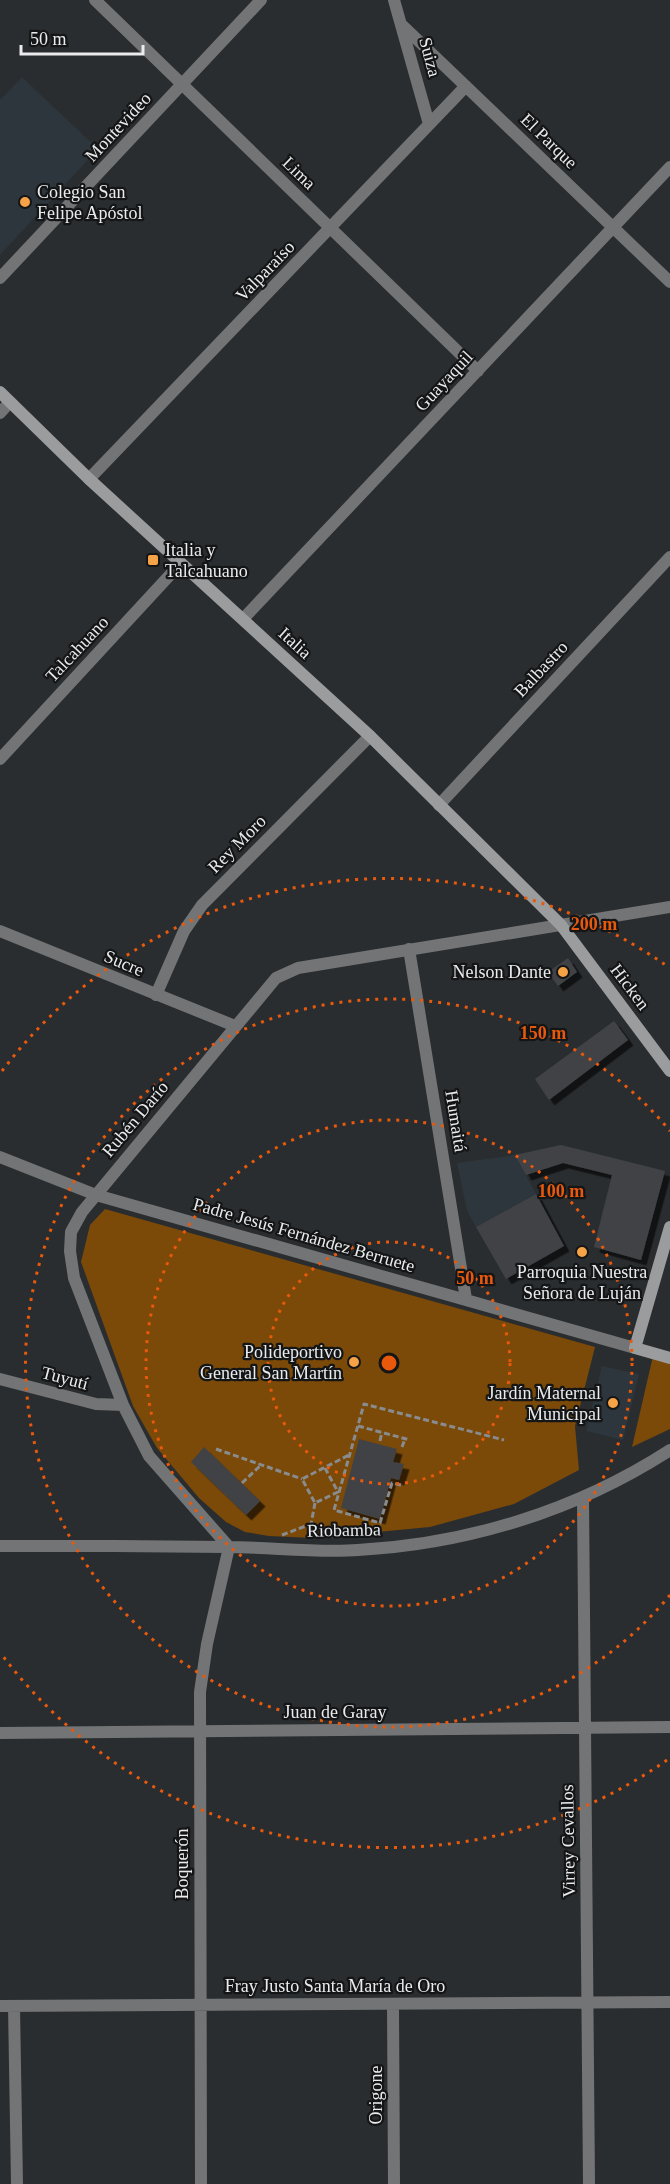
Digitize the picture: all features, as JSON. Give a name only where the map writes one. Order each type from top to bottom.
[{"type":"street","name":"Lima","points":[[95,0],[478,371]]},
{"type":"street","name":"Montevideo","points":[[0,278],[261,0]]},
{"type":"street","name":"Suiza","points":[[394,0],[429,124]]},
{"type":"street","name":"El Parque","points":[[403,26],[670,282]]},
{"type":"street","name":"Valparaíso","points":[[89,479],[466,86]]},
{"type":"street","name":"Guayaquil","points":[[243,620],[670,167]]},
{"type":"street","name":"Italia","points":[[0,392],[89,479],[370,736],[561,925]]},
{"type":"street","points":[[0,413],[10,402]]},
{"type":"street","name":"Balbastro","points":[[439,805],[669,561]]},
{"type":"street","name":"Talcahuano","points":[[0,759],[181,563]]},
{"type":"street","name":"Rey Moro","points":[[156,995],[184,931],[202,905],[370,736]]},
{"type":"street","name":"Rubén Darío","points":[[228,1547],[149,1456],[123,1404],[74,1278],[70,1251],[71,1232],[82,1212],[235,1026],[276,978],[285,972],[409,949],[670,908]]},
{"type":"street","name":"Hicken","points":[[561,925],[670,1071]]},
{"type":"street","name":"Sucre","points":[[0,931],[235,1026]]},
{"type":"street","name":"Humaitá","points":[[409,949],[466,1299]]},
{"type":"street","name":"Padre Jesús Fernández Berruete","points":[[0,1156],[96,1195],[670,1358]]},
{"type":"street","points":[[635,1348],[670,1227]]},
{"type":"street","name":"Tuyutí","points":[[0,1379],[96,1404],[123,1404]]},
{"type":"street","name":"Riobamba","points":[[0,1545],[356,1550],[414,1545],[469,1535],[525,1520],[583,1498],[670,1450]]},
{"type":"street","name":"Virrey Cevallos","points":[[583,1498],[589,2184]]},
{"type":"street","name":"Boquerón","points":[[201,2184],[200,1692],[207,1644],[228,1547]]},
{"type":"street","name":"Juan de Garay","points":[[0,1733],[670,1727]]},
{"type":"street","name":"Fray Justo Santa María de Oro","points":[[0,2006],[670,2002]]},
{"type":"street","name":"Origone","points":[[393,2005],[394,2184]]},
{"type":"street","points":[[14,2006],[17,2184]]},
{"type":"path","points":[[400,1485],[392,1483],[380,1523],[334,1510],[364,1404],[504,1440]]},
{"type":"path","points":[[358,1426],[410,1440]]},
{"type":"path","points":[[380,1441],[382,1432]]},
{"type":"path","points":[[402,1447],[405,1439]]},
{"type":"path","points":[[216,1449],[302,1479],[315,1503],[311,1524],[356,1550]]},
{"type":"path","points":[[302,1479],[349,1455]]},
{"type":"path","points":[[242,1483],[261,1465]]},
{"type":"path","points":[[325,1468],[338,1492]]},
{"type":"path","points":[[315,1503],[338,1492]]},
{"type":"shaded area","name":"Colegio San Felipe Apóstol","points":[[22,77],[98,149],[0,255],[0,100]]},
{"type":"shaded area","points":[[515,1155],[536,1194],[476,1227],[467,1211],[457,1163]]},
{"type":"shaded area","name":"Polideportivo General San Martín","points":[[105,1209],[595,1347],[575,1426],[579,1470],[514,1504],[430,1527],[314,1538],[269,1536],[245,1532],[226,1522],[199,1498],[157,1448],[133,1406],[81,1262],[90,1225]]},
{"type":"shaded area","points":[[653,1356],[670,1361],[670,1429],[632,1447]]},
{"type":"shaded area","name":"Jardín Maternal Municipal","points":[[602,1366],[639,1374],[623,1440],[586,1431]]},
{"type":"building","name":"Nelson Dante","points":[[568,958],[577,972],[558,986],[548,972]]},
{"type":"building","points":[[614,1021],[628,1040],[549,1100],[535,1079]]},
{"type":"building","points":[[561,1145],[665,1171],[641,1260],[594,1247],[612,1175],[563,1163],[526,1175],[515,1155]]},
{"type":"building","points":[[536,1194],[564,1246],[506,1279],[476,1227]]},
{"type":"building","points":[[359,1439],[397,1449],[393,1462],[404,1464],[399,1480],[391,1478],[380,1519],[341,1508]]},
{"type":"building","points":[[204,1447],[260,1501],[246,1515],[191,1462]]},
{"type":"place","name":"Colegio San Felipe Apóstol","points":[[25,202]]},
{"type":"place","name":"Italia y Talcahuano","points":[[153,560]]},
{"type":"place","name":"Nelson Dante","points":[[563,972]]},
{"type":"place","name":"Parroquia Nuestra Señora de Luján","points":[[582,1252]]},
{"type":"place","name":"Polideportivo General San Martín","points":[[354,1362]]},
{"type":"place","name":"Jardín Maternal Municipal","points":[[613,1403]]}]
